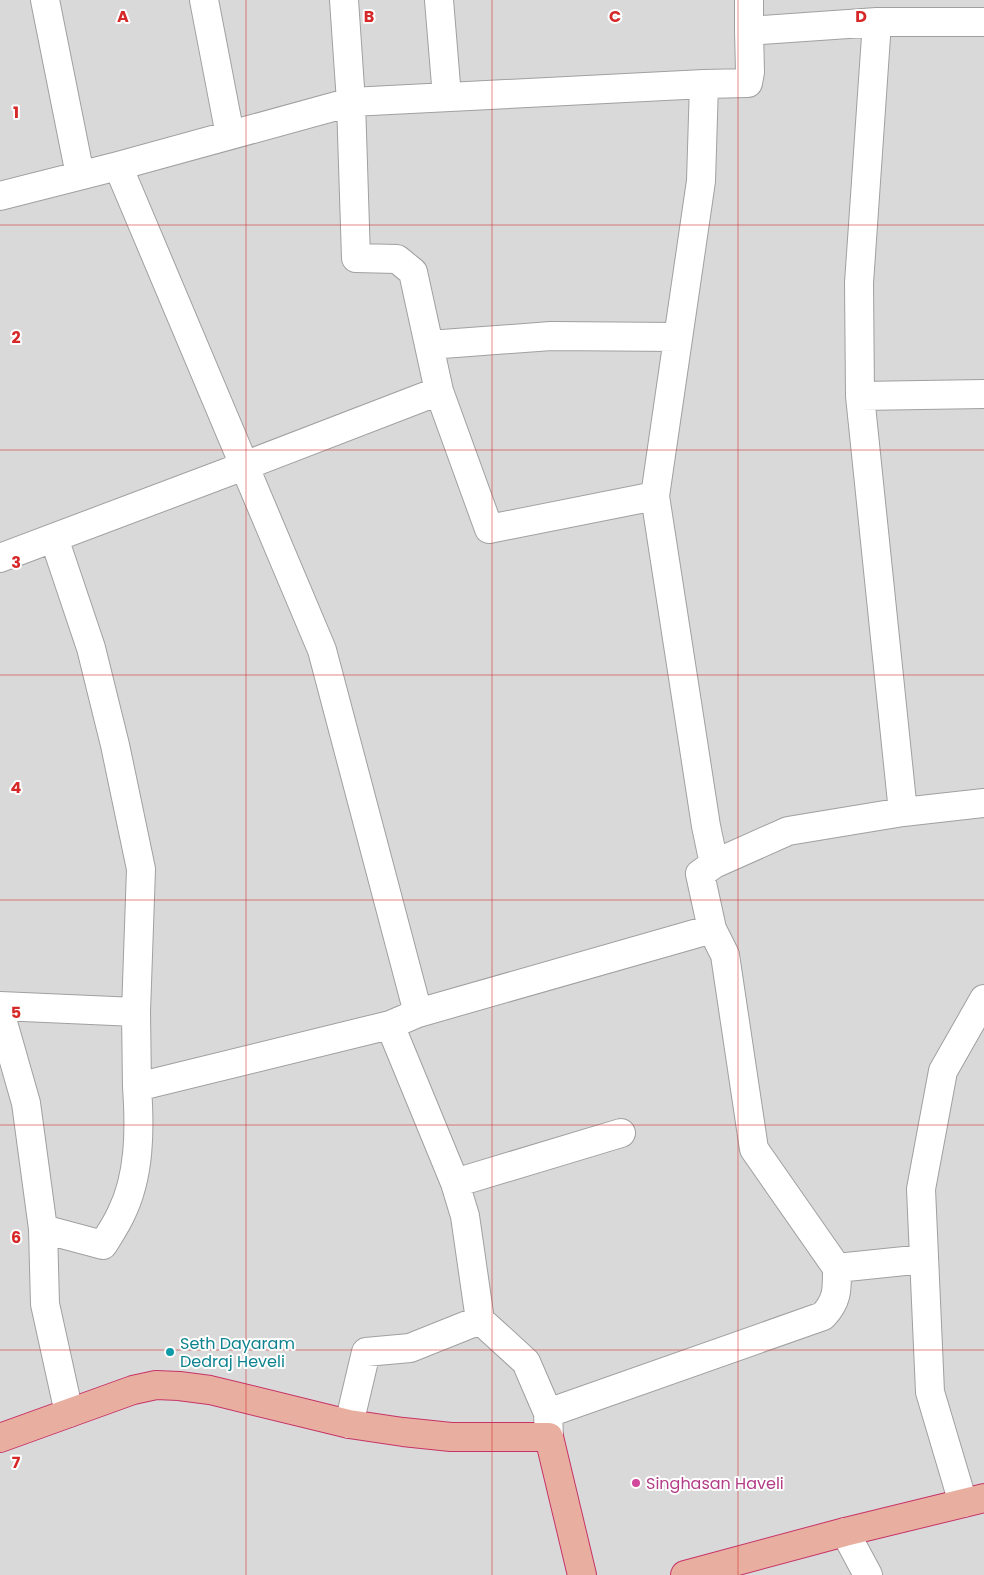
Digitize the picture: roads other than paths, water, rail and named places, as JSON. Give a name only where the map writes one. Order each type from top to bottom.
[{"type":"highway","points":[[0,1438],[133,1390],[156,1385],[210,1390],[349,1424],[451,1437],[549,1425],[582,1575]]},
{"type":"highway","points":[[685,1575],[844,1532],[974,1500]]},
{"type":"street","points":[[45,0],[80,175]]},
{"type":"street","points":[[204,0],[230,135]]},
{"type":"street","points":[[344,0],[351,102],[356,258],[397,259],[413,272],[439,391],[489,528],[655,496]]},
{"type":"street","points":[[439,0],[446,97]]},
{"type":"street","points":[[0,196],[118,166],[351,102],[748,83],[750,72],[749,0]]},
{"type":"street","points":[[749,31],[877,22],[984,22]]},
{"type":"street","points":[[877,22],[859,283],[860,396],[903,812]]},
{"type":"street","points":[[704,84],[701,181],[655,496],[706,826],[714,864]]},
{"type":"street","points":[[118,166],[322,650],[418,1013]]},
{"type":"street","points":[[429,345],[551,336],[678,337]]},
{"type":"street","points":[[0,558],[439,391]]},
{"type":"street","points":[[860,396],[984,394]]},
{"type":"street","points":[[42,1230],[103,1245],[122,1213],[135,1174],[139,1118],[136,1012],[141,869],[115,745],[91,648],[54,538]]},
{"type":"street","points":[[390,1024],[455,1183],[465,1216],[480,1320],[526,1362],[549,1425],[823,1316],[831,1308],[837,1294],[837,1268],[754,1149],[725,955],[712,929],[700,874],[714,864],[788,831],[903,812],[984,804]]},
{"type":"street","points":[[137,1087],[390,1024],[418,1013],[712,929]]},
{"type":"street","points":[[974,1500],[930,1392],[922,1189],[943,1072],[984,999]]},
{"type":"street","points":[[0,1006],[136,1012]]},
{"type":"street","points":[[0,1012],[5,1047],[26,1103],[42,1230],[44,1304],[68,1413]]},
{"type":"street","points":[[455,1183],[621,1133]]},
{"type":"street","points":[[837,1268],[924,1259]]},
{"type":"street","points":[[349,1424],[366,1352],[410,1348],[480,1320]]},
{"type":"street","points":[[844,1532],[868,1575]]},
{"type":"place","name":"Seth Dayaram Dedraj Heveli","points":[[170,1352]]},
{"type":"place","name":"Singhasan Haveli","points":[[636,1483]]}]
